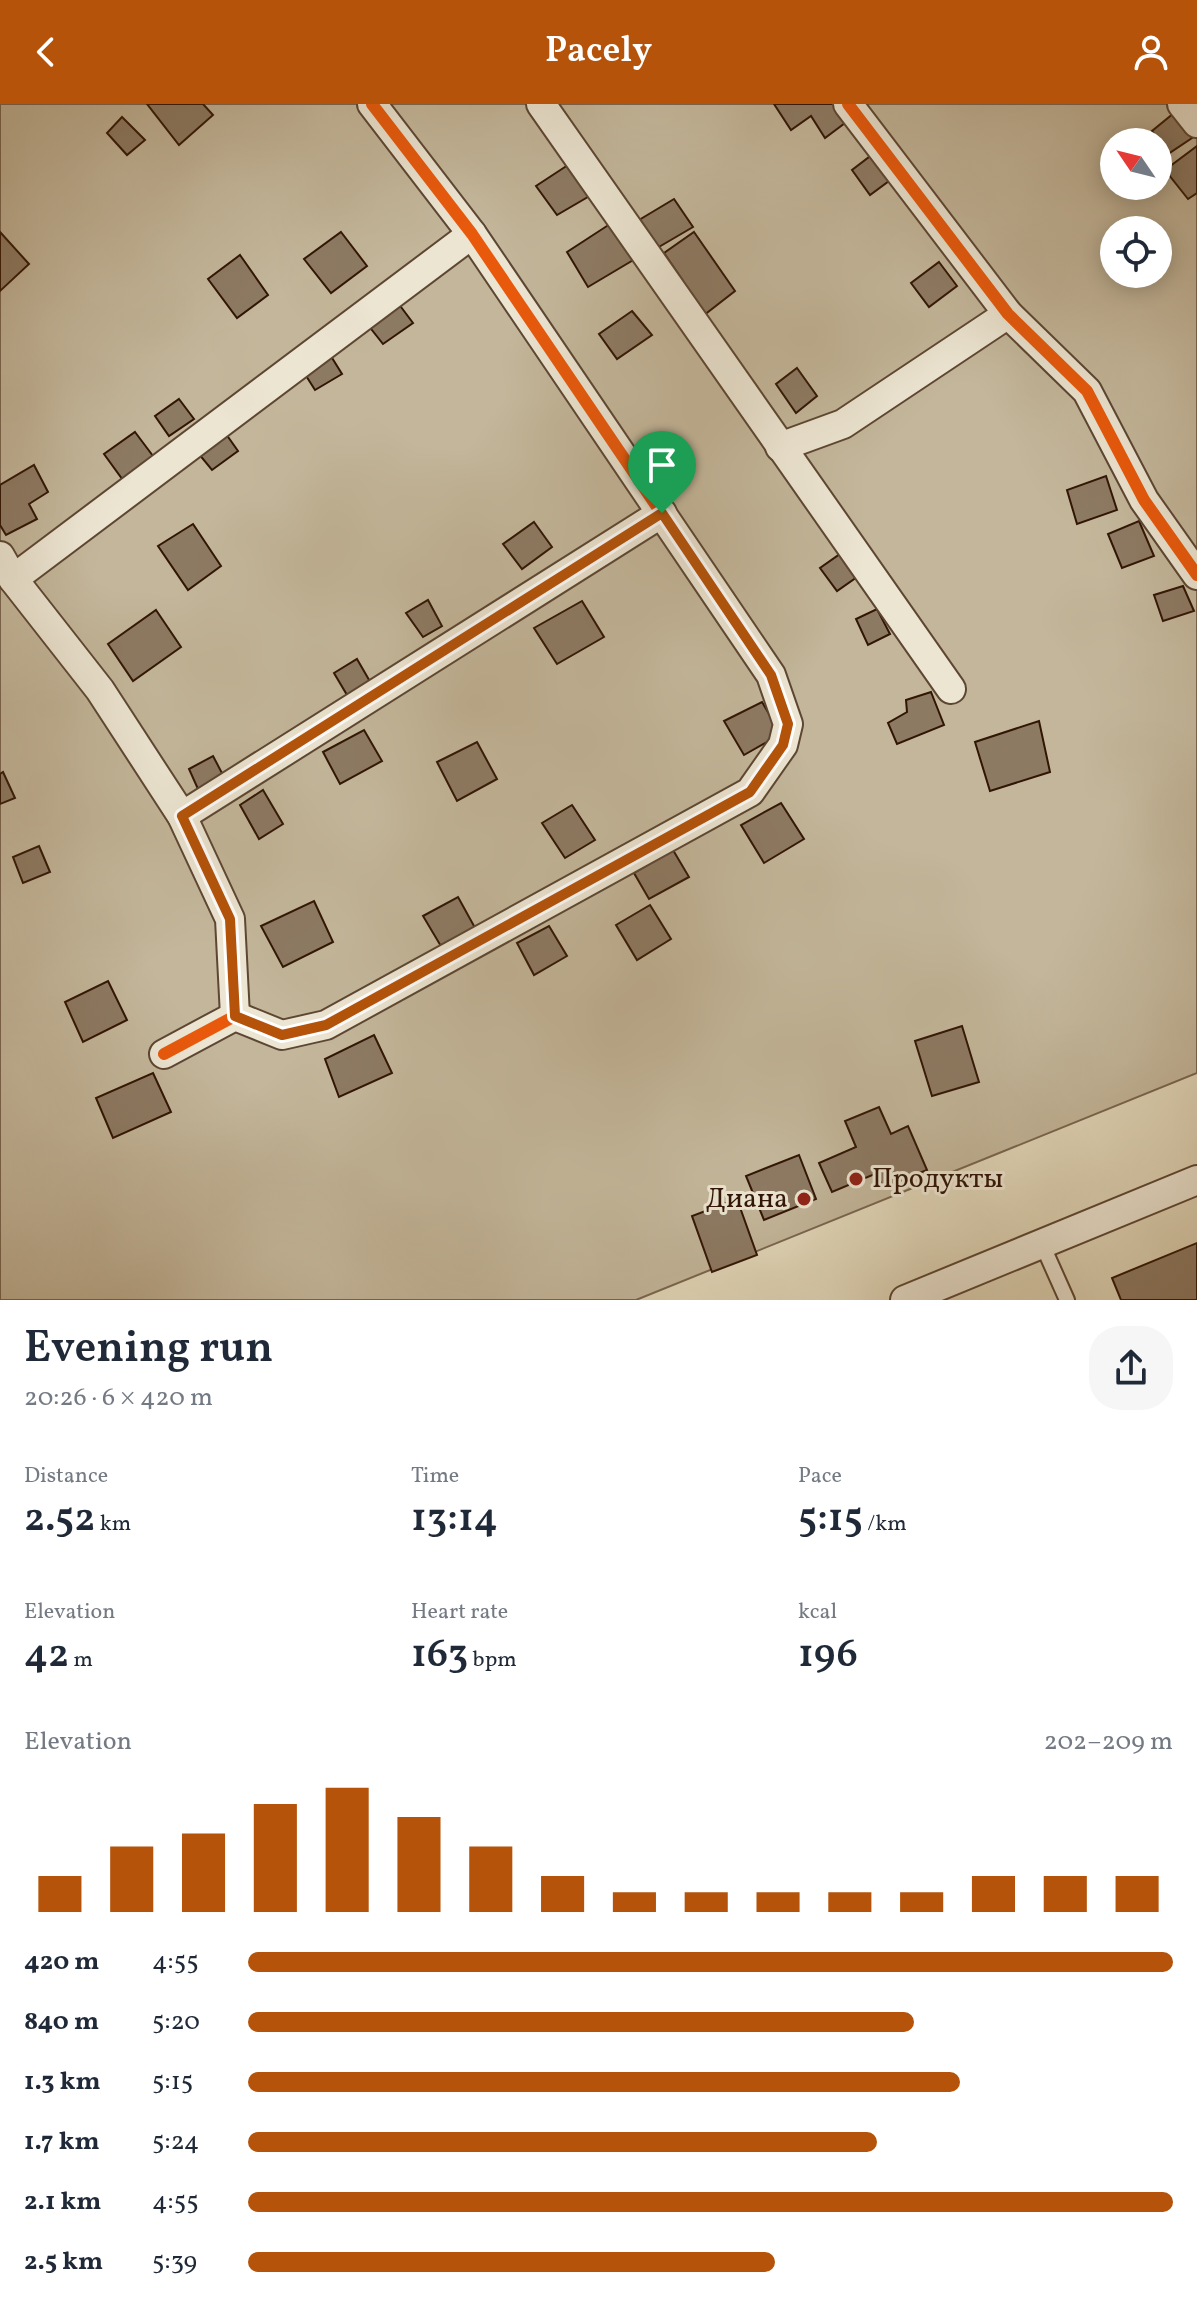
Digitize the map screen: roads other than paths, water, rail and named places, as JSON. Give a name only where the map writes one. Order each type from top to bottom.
[{"type":"street","points":[[235,1016],[282,1035],[326,1025],[750,792],[783,745],[788,724],[771,675],[472,234],[372,104]]},
{"type":"street","points":[[541,104],[951,689]]},
{"type":"street","points":[[848,104],[1008,314],[1087,391],[1144,500],[1197,575]]},
{"type":"street","points":[[1182,104],[1197,123]]},
{"type":"street","points":[[235,1016],[230,919],[182,816],[100,690],[7,568],[472,234]]},
{"type":"street","points":[[780,447],[843,424],[1008,314]]},
{"type":"street","points":[[182,816],[662,513]]},
{"type":"street","points":[[164,1054],[235,1016]]},
{"type":"street","points":[[905,1300],[1197,1180]]},
{"type":"lane","points":[[1042,1244],[1067,1300]]},
{"type":"place","name":"Продукты","points":[[856,1179]]},
{"type":"place","name":"Диана","points":[[804,1199]]}]
